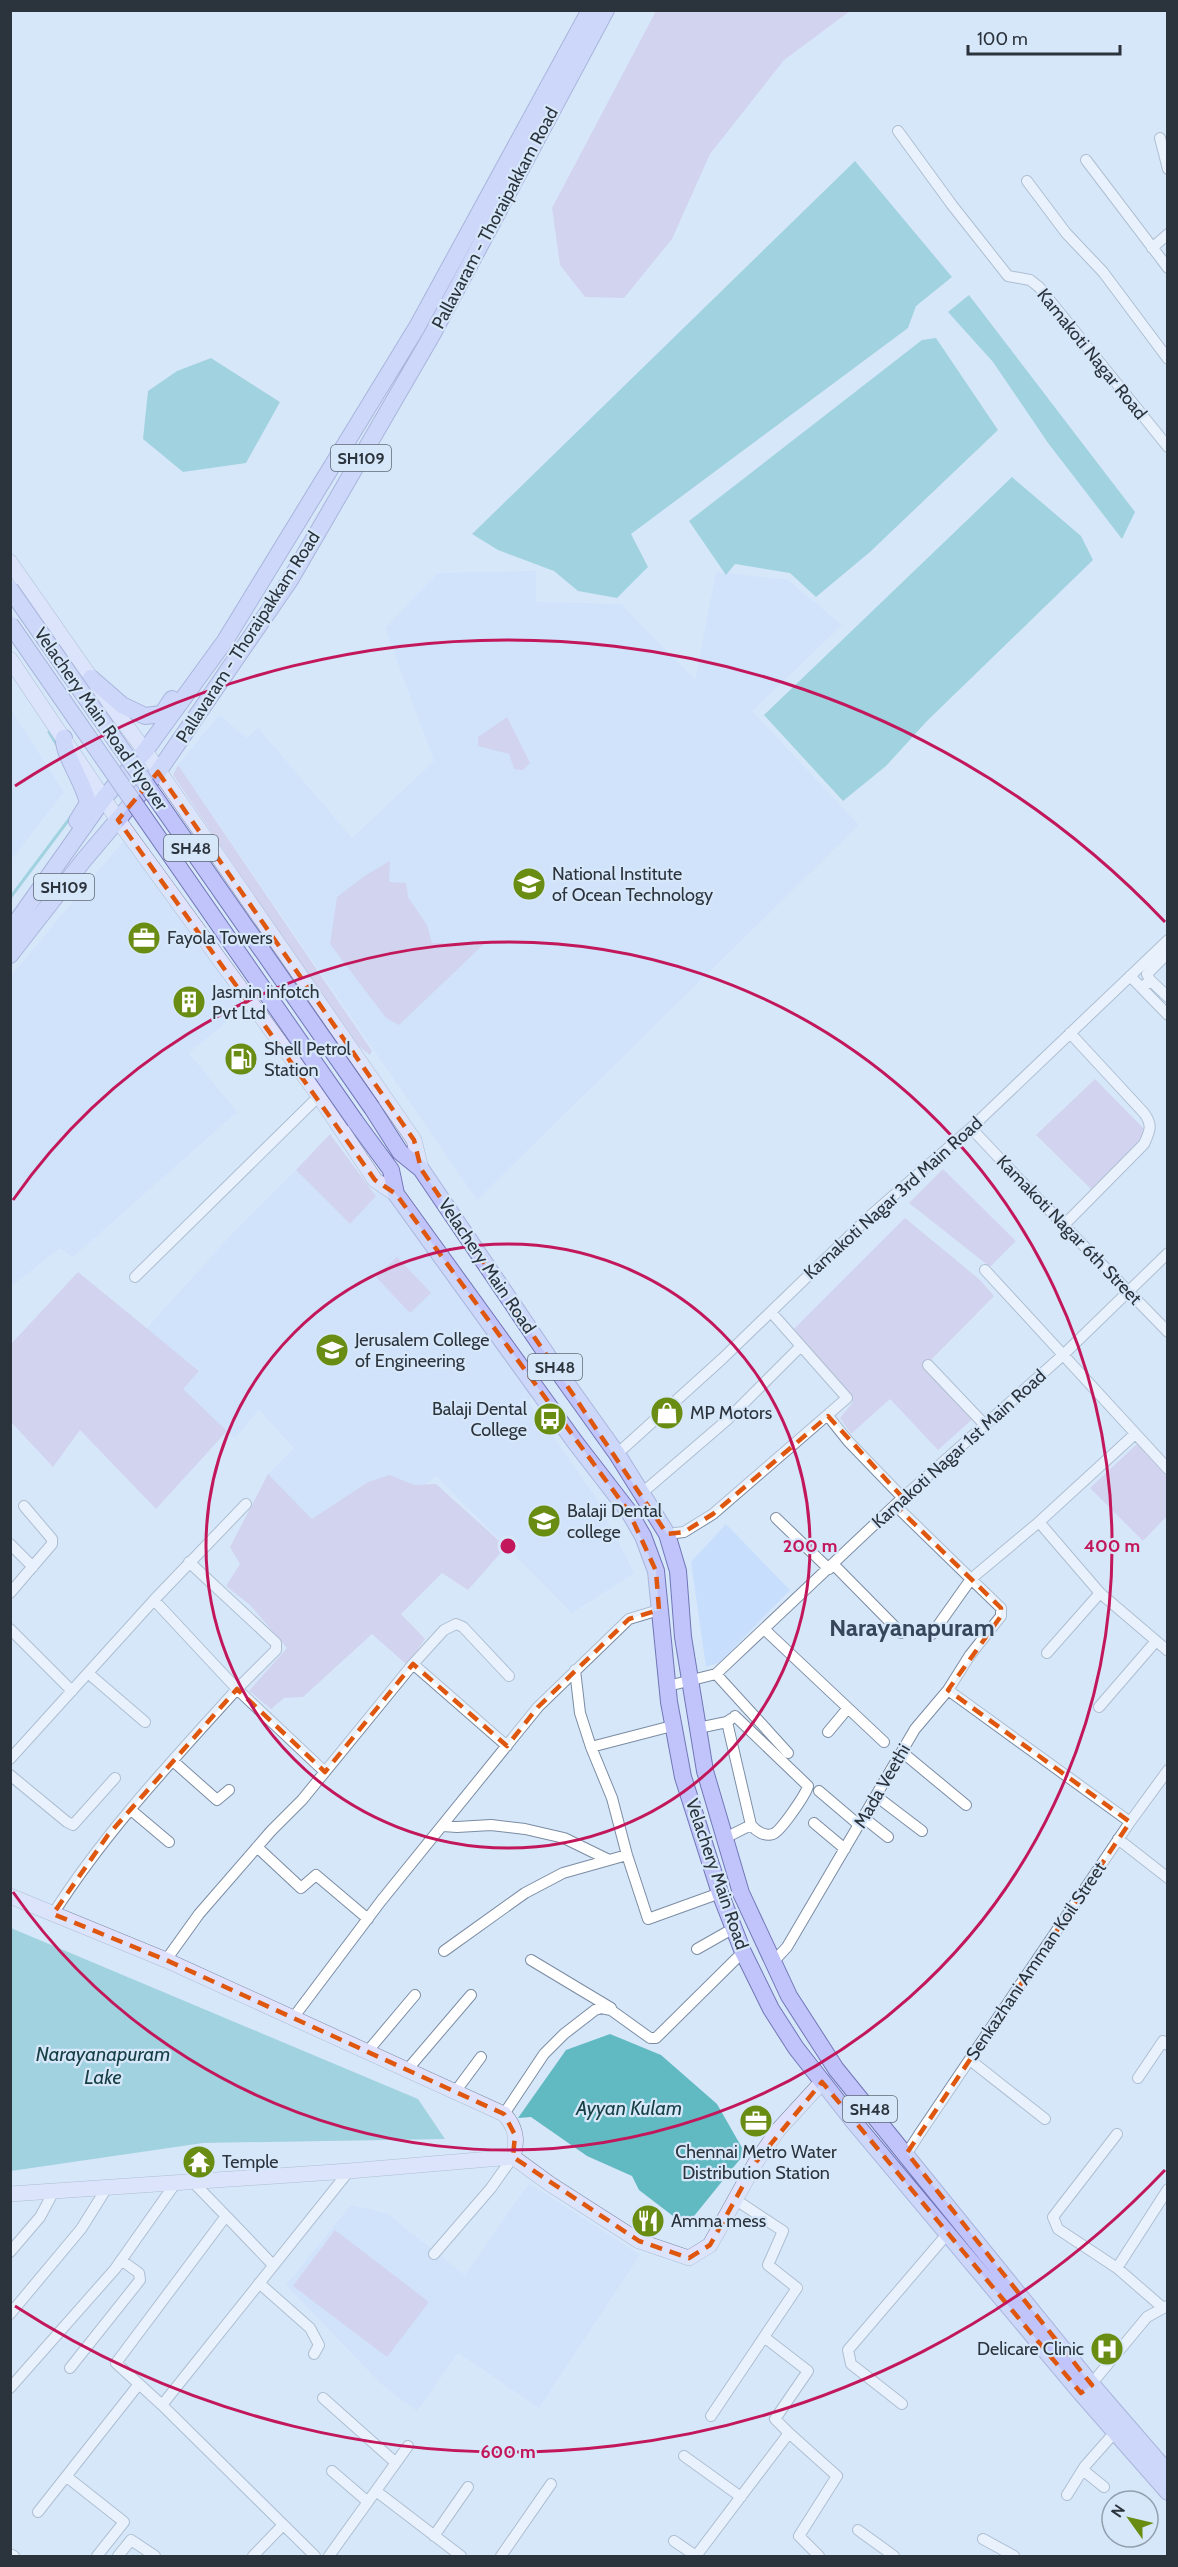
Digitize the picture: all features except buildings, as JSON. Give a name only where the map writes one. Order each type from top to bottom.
[{"type":"main road","name":"Pallavaram - Thoraipakkam Road","points":[[10,955],[83,861],[158,772],[290,580],[595,16]]},
{"type":"main road","name":"Pallavaram - Thoraipakkam Road","points":[[10,931],[104,798],[145,751],[202,664],[243,610],[428,323]]},
{"type":"main road","name":"Velachery Main Road Flyover","points":[[10,589],[372,1108],[400,1152],[421,1169]]},
{"type":"main road","name":"Velachery Main Road Flyover","points":[[10,624],[390,1170],[396,1194]]},
{"type":"main road","points":[[91,678],[122,705],[146,716],[162,714],[202,664]]},
{"type":"main road","points":[[25,910],[24,896],[88,803],[82,782],[63,746],[64,738]]},
{"type":"main road","name":"Velachery Main Road","points":[[421,1169],[612,1447],[667,1534],[678,1570],[683,1637],[705,1771],[741,1893],[789,1996],[836,2069],[905,2151],[1087,2389],[1115,2432],[1167,2492]]},
{"type":"main road","name":"Velachery Main Road","points":[[396,1194],[432,1240],[585,1456],[629,1512],[643,1536],[656,1571],[672,1726],[683,1777],[720,1893],[743,1952],[771,2009],[822,2082],[948,2234],[1087,2389],[1167,2473]]},
{"type":"main road","points":[[585,1456],[612,1447]]},
{"type":"street","name":"Kamakoti Nagar Road","points":[[898,131],[1008,276],[1030,280],[1039,287],[1167,447]]},
{"type":"street","points":[[1160,138],[1167,169]]},
{"type":"street","points":[[1086,160],[1167,268]]},
{"type":"street","points":[[1027,181],[1066,233],[1103,272],[1167,359]]},
{"type":"street","points":[[1152,248],[1167,234]]},
{"type":"street","points":[[10,561],[145,751],[414,1140],[421,1169]]},
{"type":"street","points":[[10,658],[118,820],[319,1096],[375,1180],[396,1194]]},
{"type":"street","points":[[1166,947],[1147,974],[1146,984],[1167,1013]]},
{"type":"street","name":"Kamakoti Nagar 3rd Main Road","points":[[612,1447],[771,1312],[870,1216],[971,1128],[1130,976],[1166,947]]},
{"type":"street","points":[[1130,976],[1167,997]]},
{"type":"street","points":[[1063,1226],[1144,1144],[1151,1131],[1150,1122],[1144,1113],[1070,1033]]},
{"type":"street","points":[[135,1277],[319,1096]]},
{"type":"street","name":"Kamakoti Nagar 6th Street","points":[[971,1128],[1167,1332]]},
{"type":"street","name":"Kamakoti Nagar 1st Main Road","points":[[668,1686],[716,1674],[899,1502],[1064,1355],[1167,1253]]},
{"type":"street","points":[[985,1270],[1167,1469]]},
{"type":"street","points":[[667,1534],[684,1532],[713,1514],[847,1398],[771,1312]]},
{"type":"street","points":[[642,1493],[727,1420],[801,1346]]},
{"type":"street","points":[[928,1365],[985,1425]]},
{"type":"street","points":[[828,1416],[899,1502],[971,1579]]},
{"type":"street","points":[[932,1634],[971,1579],[1039,1522],[1136,1434]]},
{"type":"street","points":[[10,1759],[153,1600],[246,1504]]},
{"type":"street","points":[[10,1593],[52,1544],[52,1539],[24,1506]]},
{"type":"street","points":[[776,1518],[832,1567],[901,1633]]},
{"type":"street","points":[[1039,1522],[1100,1593],[1167,1651]]},
{"type":"street","points":[[10,1544],[33,1567]]},
{"type":"street","points":[[53,1914],[81,1869],[173,1761],[277,1647],[189,1562]]},
{"type":"street","name":"Mada Veethi","points":[[773,1962],[787,1947],[915,1729],[948,1690],[970,1655],[1001,1616],[1001,1608],[971,1579]]},
{"type":"street","points":[[1047,1653],[1100,1593]]},
{"type":"street","points":[[153,1600],[237,1689],[325,1772]]},
{"type":"street","points":[[293,2018],[368,1918],[538,1707],[629,1619],[659,1611]]},
{"type":"street","points":[[166,1959],[199,1914],[257,1846],[302,1800],[413,1664],[444,1630],[456,1624],[463,1627],[509,1676]]},
{"type":"street","points":[[10,1629],[72,1691]]},
{"type":"street","points":[[764,1629],[884,1742]]},
{"type":"street","points":[[1099,1707],[1156,1641]]},
{"type":"street","points":[[413,1664],[507,1746]]},
{"type":"street","points":[[575,1670],[580,1713],[612,1798],[627,1855],[648,1918],[720,1893]]},
{"type":"street","points":[[88,1673],[145,1722]]},
{"type":"street","points":[[716,1674],[788,1753]]},
{"type":"street","points":[[948,1690],[1130,1822]]},
{"type":"street","points":[[698,1728],[731,1719],[745,1706]]},
{"type":"street","points":[[828,1732],[848,1708]]},
{"type":"street","points":[[731,1719],[808,1786],[778,1831],[768,1835],[757,1831],[751,1825],[731,1719]]},
{"type":"street","points":[[591,1747],[672,1726]]},
{"type":"street","points":[[902,1752],[966,1805]]},
{"type":"street","points":[[173,1761],[217,1800],[229,1790]]},
{"type":"street","name":"Senkazhani Amman Koil Street","points":[[905,2151],[909,2150],[1167,1770]]},
{"type":"street","points":[[10,1775],[67,1822],[73,1824],[115,1778]]},
{"type":"street","points":[[819,1791],[888,1837]]},
{"type":"street","points":[[876,1796],[922,1831]]},
{"type":"street","points":[[131,1810],[169,1842]]},
{"type":"street","points":[[814,1823],[845,1849]]},
{"type":"street","points":[[443,1826],[491,1825],[525,1829],[564,1838],[607,1859]]},
{"type":"street","points":[[725,1838],[751,1825]]},
{"type":"street","points":[[1118,1839],[1167,1878]]},
{"type":"street","points":[[257,1846],[301,1888],[316,1875],[368,1918]]},
{"type":"street","points":[[444,1950],[525,1893],[563,1873],[627,1855]]},
{"type":"street","points":[[10,1896],[166,1959],[504,2114],[511,2122],[515,2134],[517,2145],[513,2157],[491,2188],[434,2254]]},
{"type":"street","points":[[697,1949],[734,1928]]},
{"type":"street","points":[[504,2114],[544,2054],[564,2034],[595,2010],[606,2008],[650,2038],[656,2038],[743,1952]]},
{"type":"street","points":[[531,1960],[604,2002],[614,2013]]},
{"type":"street","points":[[367,2052],[415,1995]]},
{"type":"street","points":[[407,2070],[471,1995]]},
{"type":"street","points":[[1138,2078],[1163,2041],[1167,2045]]},
{"type":"street","points":[[455,2092],[481,2057]]},
{"type":"street","points":[[970,2060],[1045,2119]]},
{"type":"street","points":[[10,2194],[349,2171],[513,2157],[550,2184],[639,2241],[689,2258],[710,2245],[756,2162],[778,2130],[822,2082]]},
{"type":"street","points":[[1087,2389],[1147,2317],[1165,2306],[1118,2268],[1058,2229],[1053,2217],[1117,2134]]},
{"type":"street","points":[[162,2405],[349,2171]]},
{"type":"street","points":[[184,2181],[226,2216],[273,2265]]},
{"type":"street","points":[[10,2388],[121,2260],[184,2181]]},
{"type":"street","points":[[10,2314],[81,2229],[108,2186]]},
{"type":"street","points":[[1118,2268],[1167,2188]]},
{"type":"street","points":[[10,2252],[40,2217],[54,2191]]},
{"type":"street","points":[[711,2416],[797,2288],[768,2265],[783,2231],[736,2200]]},
{"type":"street","points":[[226,2216],[116,2363],[162,2405],[315,2556]]},
{"type":"street","points":[[902,2404],[851,2364],[848,2350],[948,2234]]},
{"type":"street","points":[[70,2368],[140,2280],[138,2273],[121,2260]]},
{"type":"street","points":[[259,2283],[310,2328],[319,2345],[314,2354]]},
{"type":"street","points":[[764,2337],[808,2371],[775,2419],[837,2476],[799,2536],[819,2556]]},
{"type":"street","points":[[38,2512],[139,2384]]},
{"type":"street","points":[[323,2398],[396,2463]]},
{"type":"street","points":[[1067,2495],[1083,2470],[1115,2432]]},
{"type":"street","points":[[674,2541],[696,2556],[789,2433]]},
{"type":"street","points":[[329,2556],[408,2446]]},
{"type":"street","points":[[684,2456],[741,2497]]},
{"type":"street","points":[[332,2470],[368,2502]]},
{"type":"street","points":[[1083,2470],[1104,2487]]},
{"type":"street","points":[[67,2477],[124,2522],[97,2556]]},
{"type":"street","points":[[501,2556],[551,2484]]},
{"type":"street","points":[[434,2536],[468,2487]]},
{"type":"street","points":[[376,2491],[460,2556]]},
{"type":"street","points":[[253,2556],[283,2524]]},
{"type":"street","points":[[858,2530],[893,2556]]},
{"type":"street","points":[[118,2556],[131,2540],[155,2556]]},
{"type":"street","points":[[983,2540],[1014,2556]]},
{"type":"highlighted area","points":[[158,772],[414,1140],[421,1169],[667,1534],[684,1532],[713,1514],[828,1416],[903,1498],[895,1505],[1001,1608],[1001,1616],[948,1690],[1130,1822],[907,2153],[1092,2385],[1081,2393],[822,2082],[756,2162],[710,2245],[689,2258],[639,2241],[513,2157],[515,2135],[504,2114],[166,1960],[53,1914],[108,1835],[237,1689],[325,1772],[413,1664],[507,1746],[538,1707],[629,1619],[659,1610],[656,1571],[629,1512],[396,1194],[375,1180],[118,820]]},
{"type":"shaded area","points":[[656,11],[850,11],[784,60],[710,154],[672,239],[624,298],[585,297],[560,265],[552,208]]},
{"type":"shaded area","name":"National Institute of Ocean Technology","points":[[536,571],[536,602],[621,604],[695,680],[716,572],[788,580],[842,625],[752,711],[859,825],[477,1200],[178,765],[219,715],[247,738],[258,728],[352,838],[434,761],[385,628],[438,573]]},
{"type":"shaded area","points":[[10,708],[64,792],[11,860],[10,860]]},
{"type":"shaded area","points":[[507,717],[530,763],[523,770],[514,769],[509,754],[478,746],[478,737]]},
{"type":"shaded area","points":[[178,765],[372,1051],[370,1055],[352,1041],[173,775]]},
{"type":"shaded area","points":[[125,839],[247,1005],[189,1053],[237,1112],[73,1257],[60,1248],[13,1285],[10,1284],[10,977]]},
{"type":"shaded area","points":[[390,861],[389,882],[406,883],[408,897],[427,925],[432,943],[485,943],[399,1025],[386,1018],[330,944],[337,897],[366,875]]},
{"type":"shaded area","points":[[1095,1079],[1148,1133],[1091,1189],[1036,1135]]},
{"type":"shaded area","points":[[330,1134],[376,1196],[350,1224],[296,1170]]},
{"type":"shaded area","points":[[943,1169],[1016,1241],[990,1267],[909,1203]]},
{"type":"shaded area","name":"Jerusalem College of Engineering","points":[[296,1170],[344,1218],[381,1187],[533,1396],[528,1401],[595,1496],[634,1573],[572,1613],[436,1476],[414,1493],[368,1482],[316,1519],[312,1519],[268,1474],[294,1448],[259,1410],[235,1438],[182,1389],[199,1370],[146,1329],[230,1236]]},
{"type":"shaded area","points":[[905,1218],[980,1280],[994,1296],[930,1361],[978,1414],[938,1450],[890,1399],[851,1434],[840,1418],[853,1402],[793,1330]]},
{"type":"shaded area","points":[[397,1257],[431,1293],[410,1313],[376,1277]]},
{"type":"shaded area","points":[[78,1272],[199,1371],[183,1389],[227,1431],[156,1509],[80,1430],[53,1467],[11,1422],[11,1344]]},
{"type":"shaded area","points":[[1137,1444],[1167,1477],[1167,1516],[1143,1541],[1090,1488]]},
{"type":"shaded area","points":[[268,1474],[312,1519],[368,1482],[390,1475],[414,1485],[436,1484],[506,1547],[468,1590],[442,1573],[401,1614],[425,1639],[407,1665],[372,1634],[303,1697],[284,1698],[271,1709],[249,1691],[287,1648],[250,1605],[226,1586],[240,1564],[230,1547]]},
{"type":"shaded area","points":[[726,1524],[790,1590],[720,1662],[706,1667],[691,1562]]},
{"type":"shaded area","points":[[529,2183],[640,2255],[539,2408],[458,2353],[417,2411],[381,2384],[286,2285],[351,2205],[386,2213],[465,2275]]},
{"type":"shaded area","points":[[335,2230],[429,2302],[387,2357],[293,2286]]},
{"type":"water","points":[[855,161],[952,277],[916,306],[908,328],[631,534],[648,567],[617,598],[578,591],[554,571],[498,550],[472,534]]},
{"type":"water","points":[[969,295],[1135,512],[1122,539],[1048,443],[993,362],[948,312]]},
{"type":"water","points":[[936,338],[998,430],[870,552],[816,597],[790,573],[735,564],[726,575],[689,521],[922,340]]},
{"type":"water","points":[[211,358],[280,402],[246,463],[183,472],[143,439],[148,391],[177,371]]},
{"type":"water","points":[[1012,477],[1081,536],[1093,560],[927,721],[886,766],[843,801],[764,715]]},
{"type":"water","name":"Narayanapuram Lake","points":[[11,1928],[418,2099],[445,2139],[203,2143],[11,2171]]},
{"type":"water","name":"Ayyan Kulam","points":[[610,2034],[661,2055],[717,2104],[745,2153],[686,2226],[639,2190],[632,2176],[587,2156],[531,2117],[518,2118],[566,2050]]},
{"type":"waterway","points":[[49,732],[57,745]]},
{"type":"waterway","points":[[10,898],[70,818]]},
{"type":"place","name":"National Institute of Ocean Technology","points":[[529,884]]},
{"type":"place","name":"Fayola Towers","points":[[144,938]]},
{"type":"place","name":"Jasmin infotch Pvt Ltd","points":[[189,1002]]},
{"type":"place","name":"Shell Petrol Station","points":[[241,1059]]},
{"type":"place","name":"Jerusalem College of Engineering","points":[[332,1350]]},
{"type":"place","name":"MP Motors","points":[[667,1413]]},
{"type":"place","name":"Balaji Dental College","points":[[550,1419]]},
{"type":"place","name":"Balaji Dental college","points":[[544,1521]]},
{"type":"place","name":"Chennai Metro Water Distribution Station","points":[[756,2121]]},
{"type":"place","name":"Temple","points":[[199,2162]]},
{"type":"place","name":"Amma mess","points":[[648,2221]]},
{"type":"place","name":"Delicare Clinic","points":[[1107,2349]]},
{"type":"district","name":"Narayanapuram","points":[[912,1627]]}]
